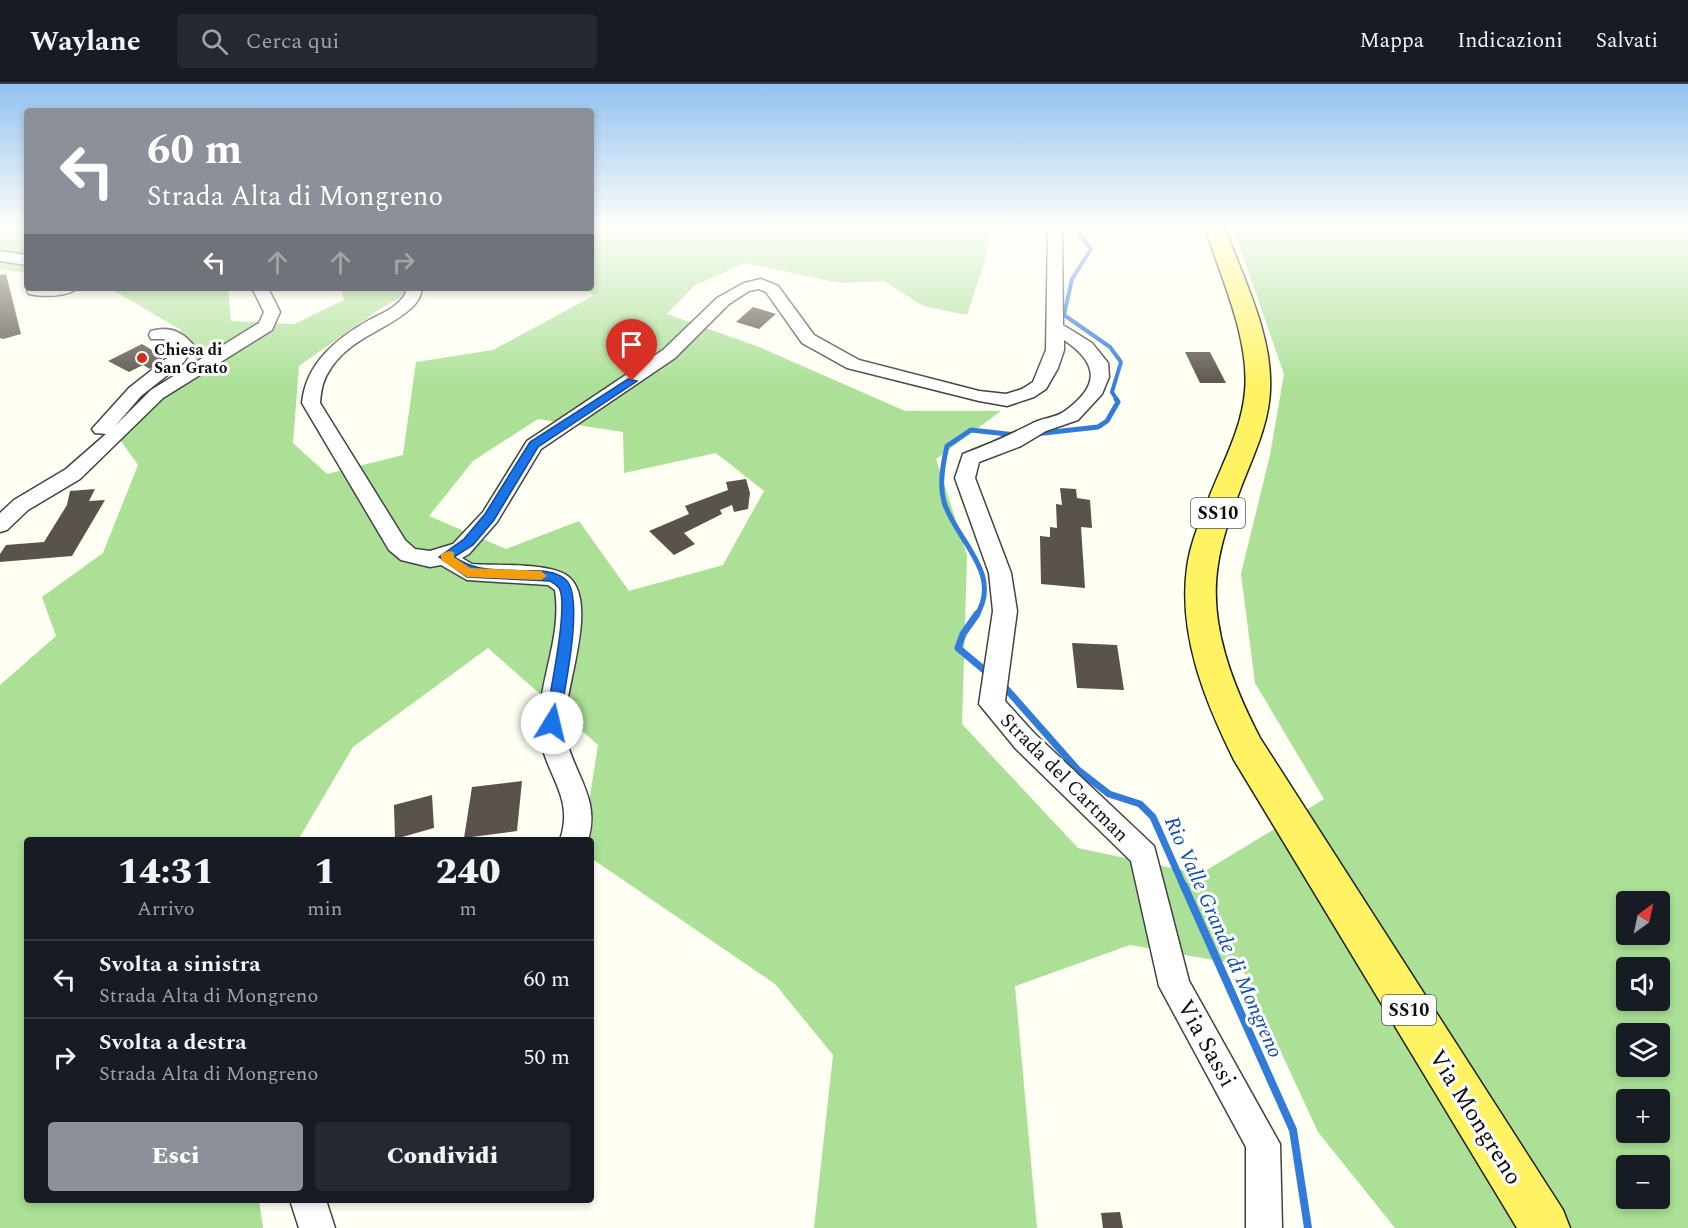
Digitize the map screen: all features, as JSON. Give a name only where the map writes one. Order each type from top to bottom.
[{"type":"main road","name":"Via Mongreno","points":[[1232,281],[1256,356],[1259,389],[1248,442],[1213,525],[1202,565],[1200,593],[1204,632],[1228,711],[1274,793],[1545,1228]]},
{"type":"street","points":[[414,291],[411,300],[403,307],[356,335],[323,365],[314,378],[310,403],[397,546],[409,555],[418,558],[445,557],[469,542],[490,517],[534,445],[669,354],[723,301],[744,288],[761,284],[772,289],[808,339],[853,364],[979,396],[1007,400],[1028,393],[1040,384],[1050,368],[1057,328],[1053,303],[1054,281]]},
{"type":"street","points":[[0,525],[21,505],[71,470],[124,428],[157,394],[266,326],[272,312],[262,291]]},
{"type":"street","name":"Strada del Cartman","points":[[1057,328],[1086,347],[1099,363],[1100,377],[1093,394],[1071,416],[1039,427],[1014,442],[970,458],[966,467],[965,478],[1000,573],[1005,611],[992,704],[1025,741],[1144,855]]},
{"type":"street","points":[[0,507],[71,470],[103,428],[135,392],[178,357],[185,345],[181,340],[164,333],[157,335]]},
{"type":"street","points":[[445,557],[467,572],[552,577],[563,583],[567,592],[567,630],[552,723],[559,756],[580,807],[582,821],[575,837]]},
{"type":"street","name":"Via Sassi","points":[[1144,855],[1175,986],[1263,1144],[1264,1228]]},
{"type":"street","points":[[309,1203],[317,1228]]},
{"type":"green space","points":[[594,281],[704,281],[694,286],[667,314],[759,347],[905,411],[1001,411],[936,459],[967,555],[962,724],[1078,848],[1200,874],[1324,799],[1255,683],[1241,574],[1270,455],[1284,374],[1252,281],[1688,281],[1688,1228],[1395,1228],[1318,1132],[1241,965],[1130,945],[1015,986],[1037,1228],[814,1228],[833,1055],[775,984],[594,860],[594,837],[583,837],[598,745],[488,648],[353,747],[300,837],[24,837],[24,1203],[259,1203],[263,1228],[0,1228],[0,685],[56,636],[42,597],[103,553],[138,465],[111,427],[196,359],[181,330],[114,291],[228,291],[231,321],[294,324],[344,300],[342,291],[413,291],[380,309],[299,366],[293,443],[327,474],[403,455],[416,362],[493,350],[593,296],[589,291],[594,291]],"holes":[[[538,419],[623,432],[624,473],[716,453],[764,491],[723,565],[629,591],[579,521],[506,549],[429,516],[473,461]]]},
{"type":"green space","points":[[832,281],[875,281],[840,283]]},
{"type":"green space","points":[[885,281],[978,281],[967,315],[923,306]]},
{"type":"building","points":[[0,281],[8,281],[21,334],[0,338]]},
{"type":"building","points":[[753,307],[776,314],[759,329],[736,322]]},
{"type":"building","name":"Chiesa di San Grato","points":[[142,344],[152,350],[159,347],[170,352],[150,369],[143,365],[129,372],[108,361]]},
{"type":"building","points":[[1185,352],[1210,352],[1226,383],[1200,383]]},
{"type":"building","points":[[746,479],[750,493],[748,509],[734,512],[732,505],[720,510],[722,514],[684,533],[695,544],[674,555],[649,531],[689,514],[685,506],[728,490],[726,482]]},
{"type":"building","points":[[1060,488],[1076,489],[1077,498],[1090,500],[1092,528],[1081,527],[1085,588],[1041,584],[1040,536],[1050,537],[1050,527],[1057,528],[1056,504],[1062,505]]},
{"type":"building","points":[[95,489],[89,501],[105,500],[72,556],[0,562],[0,554],[6,545],[44,542],[67,505],[70,491]]},
{"type":"building","points":[[1072,643],[1117,645],[1124,690],[1077,688]]},
{"type":"building","points":[[522,781],[517,831],[464,837],[472,787]]},
{"type":"building","points":[[432,795],[434,828],[395,837],[394,805]]},
{"type":"building","points":[[1120,1212],[1123,1228],[1103,1228],[1101,1213]]},
{"type":"waterway","name":"Rio Valle Grande di Mongreno","points":[[1071,281],[1064,315],[1110,347],[1121,362],[1112,392],[1117,400]]},
{"type":"waterway","name":"Rio Valle Grande di Mongreno","points":[[1035,434],[1098,427],[1107,421],[1118,402],[1116,399]]},
{"type":"waterway","name":"Rio Valle Grande di Mongreno","points":[[977,614],[983,601],[984,586],[981,571],[944,502],[942,481],[947,446],[971,430],[1016,435]]},
{"type":"waterway","name":"Rio Valle Grande di Mongreno","points":[[977,614],[963,634],[958,648],[989,674]]},
{"type":"waterway","name":"Rio Valle Grande di Mongreno","points":[[1002,684],[1078,770],[1109,794],[1140,804],[1153,817],[1184,887]]},
{"type":"waterway","name":"Rio Valle Grande di Mongreno","points":[[1184,886],[1293,1130],[1308,1228]]},
{"type":"slow traffic","points":[[449,555],[445,557],[467,572],[541,576]]},
{"type":"place","name":"Chiesa di San Grato","points":[[142,358]]},
{"type":"route","points":[[552,723],[567,630],[567,592],[563,583],[552,577],[467,572],[445,557],[469,542],[490,517],[534,445],[632,381]]}]
